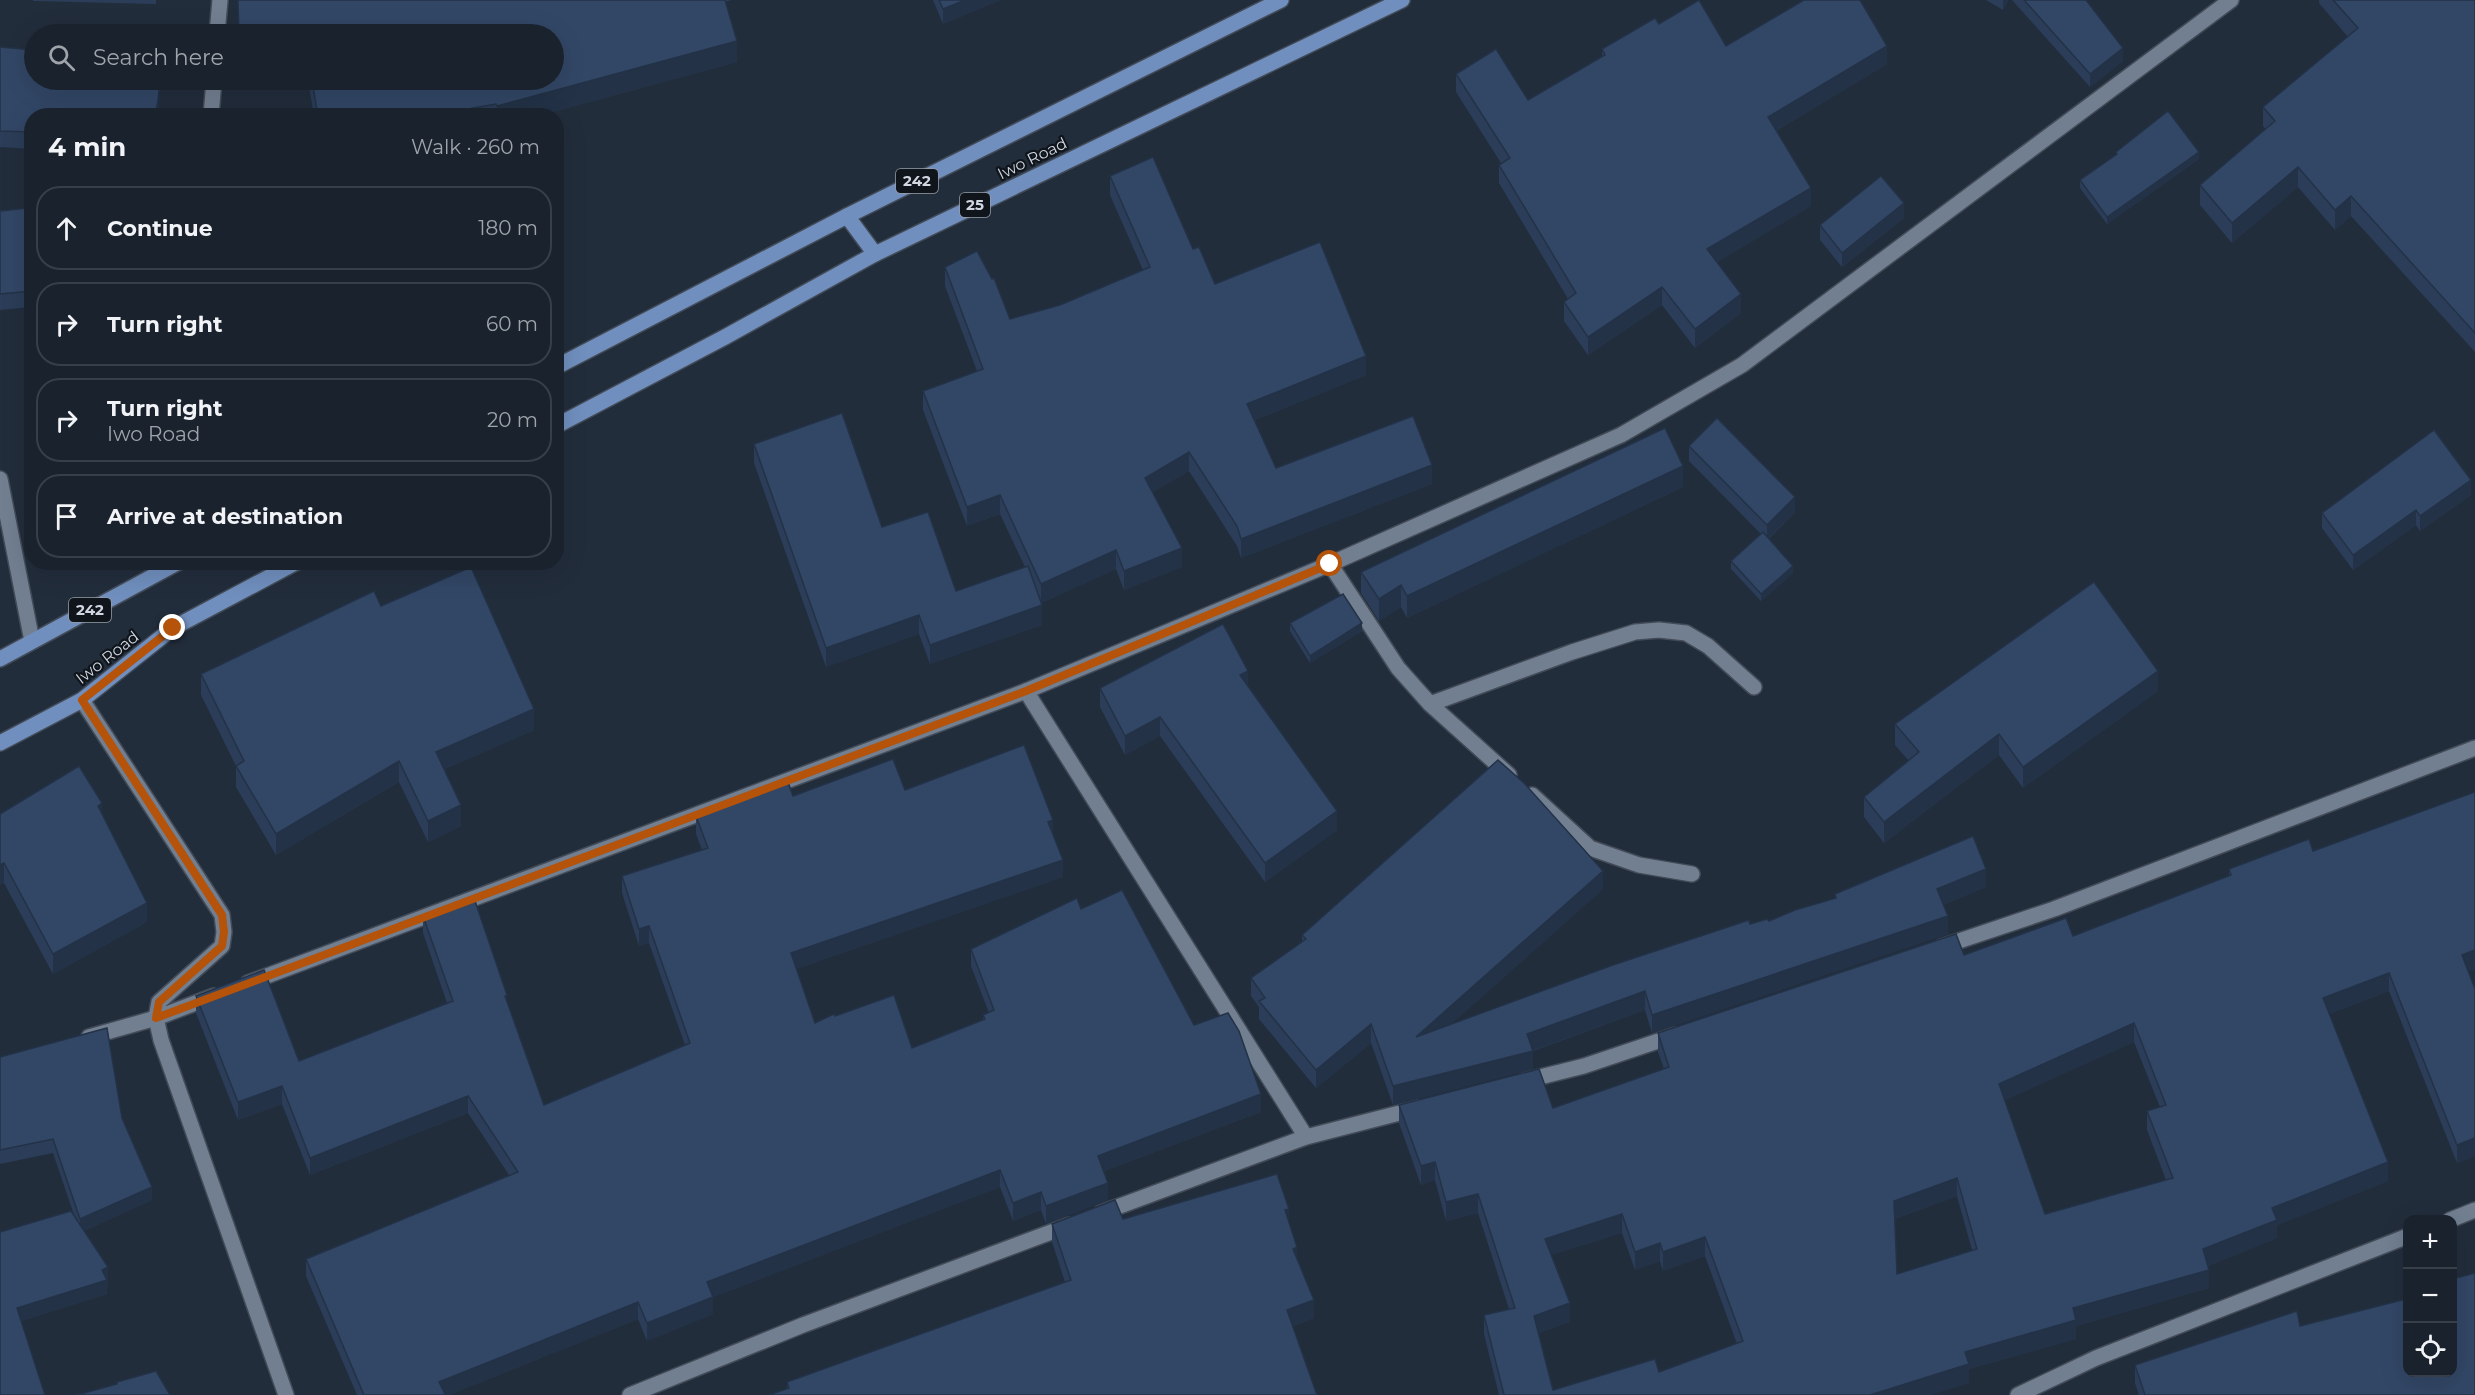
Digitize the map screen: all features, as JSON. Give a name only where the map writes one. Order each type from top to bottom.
[{"type":"main road","name":"Iwo Road","points":[[564,363],[847,216],[1281,0]]},
{"type":"main road","name":"Iwo Road","points":[[564,422],[725,337],[875,254],[1402,0]]},
{"type":"main road","points":[[847,216],[875,254]]},
{"type":"main road","name":"242","points":[[0,658],[156,570]]},
{"type":"main road","name":"Iwo Road","points":[[0,743],[82,700],[173,628],[282,570]]},
{"type":"street","points":[[218,24],[220,0]]},
{"type":"street","points":[[78,1040],[156,1018],[1026,691],[1330,564],[1621,435],[1742,365],[2231,0]]},
{"type":"street","points":[[212,108],[213,90]]},
{"type":"street","points":[[0,479],[32,641]]},
{"type":"street","points":[[1330,564],[1398,668],[1430,704],[1590,848],[1639,865],[1692,874]]},
{"type":"street","points":[[1430,704],[1572,652],[1635,632],[1659,630],[1686,633],[1708,646],[1754,687]]},
{"type":"street","points":[[1026,691],[1306,1137]]},
{"type":"street","points":[[82,700],[222,915],[224,932],[222,946],[159,1002],[156,1018],[161,1040],[286,1395]]},
{"type":"street","points":[[1931,950],[2054,909],[2475,748]]},
{"type":"street","points":[[1515,1084],[1584,1066],[1696,1029]]},
{"type":"street","points":[[630,1395],[803,1325],[1306,1137],[1434,1104]]},
{"type":"street","points":[[2457,1217],[2475,1210]]},
{"type":"street","points":[[2018,1395],[2096,1358],[2403,1238]]},
{"type":"building","points":[[238,0],[725,0],[737,41],[564,88],[564,24],[239,24]]},
{"type":"building","points":[[939,0],[965,0],[943,9]]},
{"type":"building","points":[[1699,0],[1726,46],[1804,0],[1860,0],[1887,46],[1768,117],[1811,188],[1707,249],[1741,294],[1695,329],[1662,287],[1588,337],[1564,302],[1576,293],[1499,165],[1510,158],[1456,74],[1496,49],[1528,100],[1605,55],[1602,49],[1655,18],[1659,24]]},
{"type":"building","points":[[2024,0],[2086,0],[2123,48],[2090,74]]},
{"type":"building","points":[[2333,0],[2475,0],[2475,333],[2351,196],[2335,210],[2298,167],[2232,223],[2200,185],[2275,121],[2263,107],[2358,28]]},
{"type":"building","points":[[0,47],[24,49],[24,90],[159,90],[157,108],[24,108],[24,132],[0,131]]},
{"type":"building","points":[[314,90],[556,90],[497,106],[496,104],[473,108],[317,108]]},
{"type":"building","points":[[2168,111],[2199,152],[2107,217],[2080,180],[2117,154],[2116,152]]},
{"type":"building","points":[[1153,157],[1193,249],[1199,247],[1215,284],[1320,242],[1366,356],[1247,404],[1276,468],[1413,416],[1432,465],[1241,539],[1237,526],[1189,452],[1145,478],[1182,548],[1124,571],[1116,550],[1041,584],[1000,495],[967,507],[923,391],[983,369],[945,267],[977,251],[992,279],[994,278],[1010,319],[1060,305],[1150,267],[1110,176]]},
{"type":"building","points":[[1881,176],[1904,203],[1842,253],[1820,225]]},
{"type":"building","points":[[24,208],[24,292],[0,294],[0,211]]},
{"type":"building","points":[[842,413],[882,527],[928,512],[956,591],[1028,566],[1042,605],[930,645],[919,615],[826,648],[754,444]]},
{"type":"building","points":[[1717,418],[1795,497],[1767,525],[1689,446]]},
{"type":"building","points":[[1665,428],[1683,466],[1407,596],[1401,585],[1379,599],[1361,572]]},
{"type":"building","points":[[2434,430],[2471,480],[2420,516],[2416,510],[2353,555],[2322,513]]},
{"type":"building","points":[[1763,532],[1793,566],[1761,594],[1731,561]]},
{"type":"building","points":[[464,570],[472,570],[534,709],[436,752],[461,805],[428,821],[399,761],[276,834],[236,766],[244,761],[201,674],[374,591],[381,606]]},
{"type":"building","points":[[2094,582],[2158,671],[2023,767],[1999,734],[1884,822],[1864,797],[1919,752],[1895,724]]},
{"type":"building","points":[[1343,594],[1362,623],[1310,656],[1290,623]]},
{"type":"building","points":[[1223,624],[1248,671],[1240,675],[1337,811],[1265,863],[1160,717],[1125,736],[1100,688]]},
{"type":"building","points":[[1024,745],[1053,820],[1048,822],[1063,860],[791,953],[815,1023],[834,1014],[835,1016],[894,995],[912,1048],[985,1019],[983,1015],[994,1010],[971,949],[1077,898],[1081,909],[1122,890],[1194,1025],[1228,1013],[1239,1031],[1261,1094],[1098,1156],[1108,1183],[1046,1206],[1041,1192],[1013,1203],[1000,1170],[707,1282],[713,1297],[647,1323],[638,1302],[439,1382],[445,1394],[443,1395],[364,1395],[306,1259],[518,1172],[468,1096],[310,1158],[282,1086],[238,1102],[196,996],[264,970],[299,1061],[453,1001],[423,916],[474,898],[507,995],[505,996],[544,1105],[690,1043],[649,926],[639,929],[622,876],[708,848],[696,816],[788,782],[793,796],[893,759],[905,790]]},
{"type":"building","points":[[1498,760],[1524,783],[1603,871],[1416,1037],[1613,965],[1749,920],[1750,924],[1767,919],[1769,921],[1795,910],[1836,898],[1835,894],[1973,836],[1986,869],[1937,889],[1948,916],[1652,1015],[1645,991],[1527,1034],[1533,1051],[1393,1086],[1371,1024],[1316,1070],[1259,1001],[1265,998],[1251,978],[1306,939],[1302,935]]},
{"type":"building","points":[[79,766],[102,803],[98,806],[147,903],[53,954],[4,863],[0,865],[0,814]]},
{"type":"building","points":[[2475,792],[2475,950],[2462,955],[2475,989],[2475,1138],[2457,1145],[2389,973],[2323,998],[2388,1162],[2272,1208],[2277,1220],[2203,1249],[2209,1270],[2073,1308],[2076,1320],[1965,1352],[1969,1364],[1870,1395],[1504,1395],[1484,1315],[1515,1308],[1478,1194],[1446,1202],[1435,1162],[1421,1166],[1399,1105],[1539,1069],[1553,1108],[1669,1067],[1658,1033],[1956,934],[1964,955],[2066,918],[2073,936],[2231,875],[2229,869],[2309,839],[2313,851]],"holes":[[[2134,1023],[2166,1105],[2147,1111],[2173,1178],[2045,1214],[1999,1084]],[[1957,1178],[1977,1249],[1897,1274],[1894,1201]],[[1622,1214],[1635,1252],[1660,1243],[1663,1252],[1705,1237],[1743,1341],[1659,1372],[1655,1359],[1553,1390],[1534,1316],[1570,1303],[1545,1239]]]},
{"type":"building","points":[[107,1028],[122,1118],[152,1187],[80,1219],[53,1139],[0,1150],[0,1057]]},
{"type":"building","points":[[1277,1174],[1289,1209],[1285,1210],[1297,1247],[1293,1249],[1314,1300],[1287,1310],[1317,1395],[769,1395],[789,1388],[787,1382],[1071,1280],[1052,1224],[1115,1200],[1123,1219]]},
{"type":"building","points":[[71,1211],[108,1267],[102,1270],[107,1280],[17,1308],[45,1395],[0,1395],[0,1232]]},
{"type":"building","points":[[2475,1273],[2475,1395],[2145,1395],[2135,1365],[2297,1311],[2300,1326],[2403,1300],[2403,1377],[2457,1377],[2457,1278]]},
{"type":"building","points":[[156,1371],[170,1395],[77,1395],[117,1384],[117,1382]]},
{"type":"route","points":[[173,628],[82,700],[222,915],[224,932],[222,946],[159,1002],[156,1018],[1026,691],[1330,564]]}]
